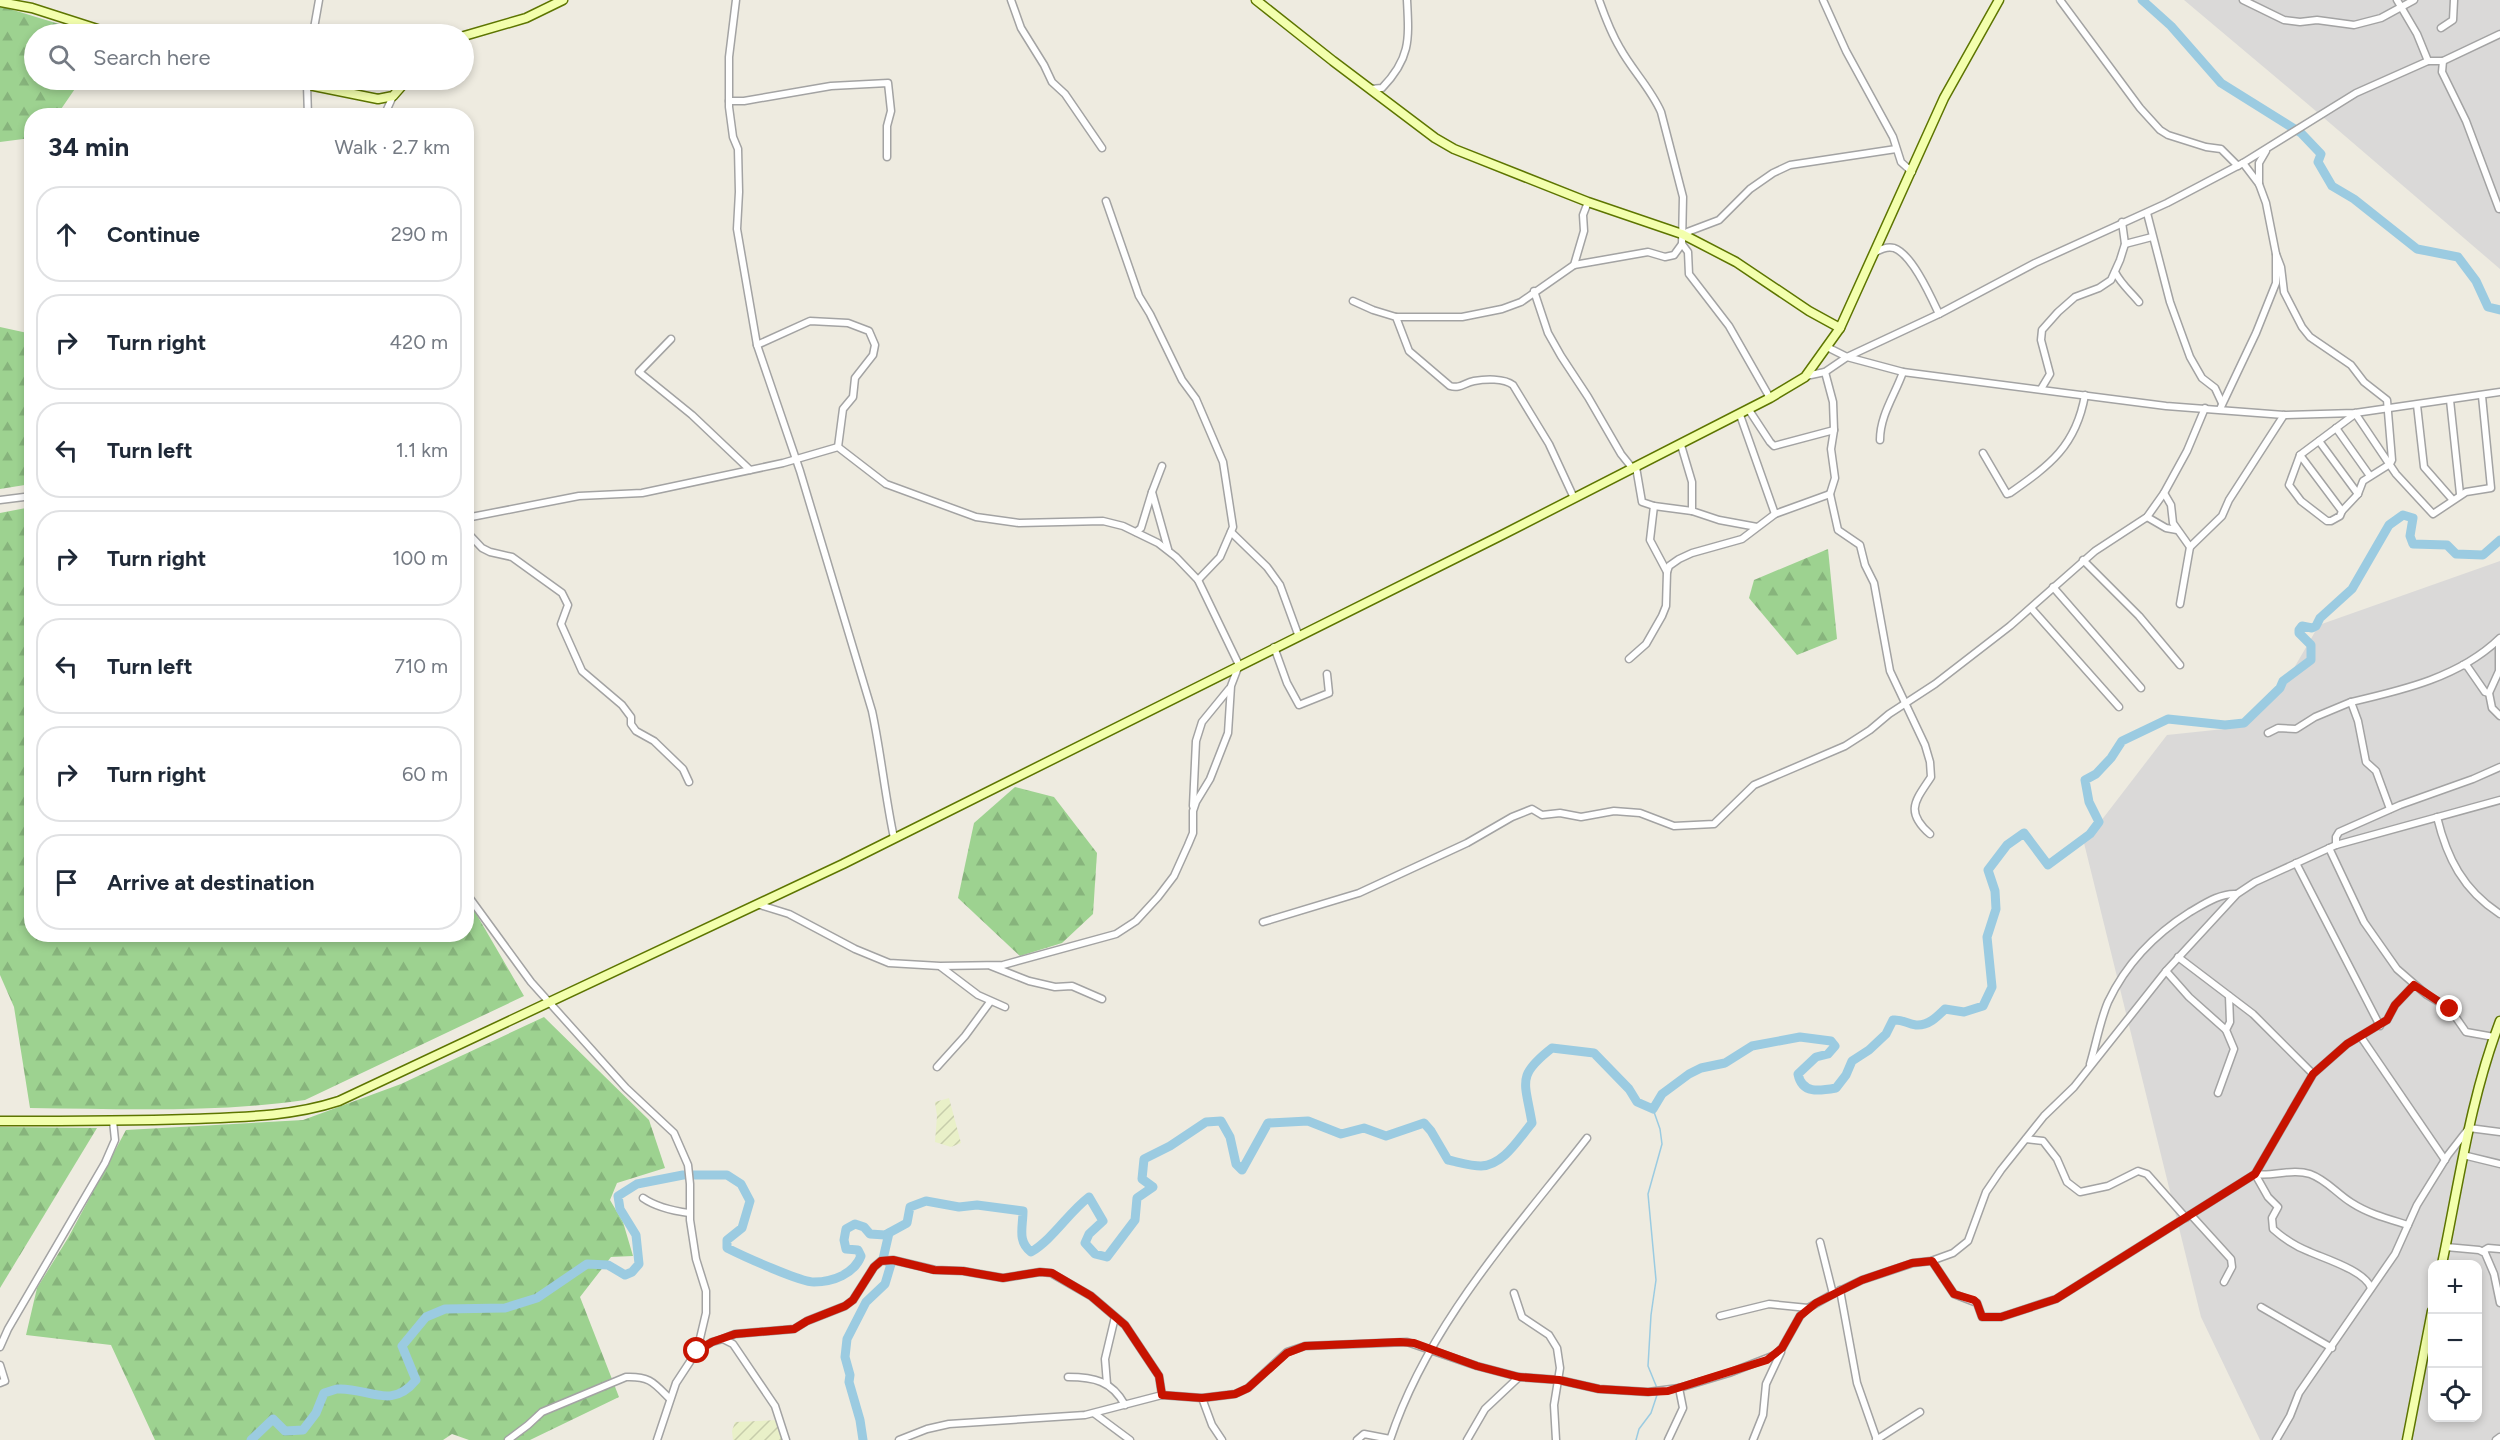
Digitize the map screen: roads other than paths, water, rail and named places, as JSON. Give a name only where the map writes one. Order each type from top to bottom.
[{"type":"street","points":[[315,24],[319,0]]},
{"type":"street","points":[[474,33],[526,18],[563,0]]},
{"type":"street","points":[[736,0],[729,57],[729,101],[733,137],[738,149],[737,229],[757,345],[796,459],[872,711],[880,748],[884,792],[894,838]]},
{"type":"street","points":[[1011,0],[1021,28],[1052,82],[1065,94],[1102,148]]},
{"type":"street","points":[[1256,0],[1370,89],[1454,149],[1736,262],[1840,328]]},
{"type":"street","points":[[1370,89],[1382,88],[1401,66],[1407,47],[1407,0]]},
{"type":"street","points":[[1353,301],[1396,317],[1462,317],[1502,309],[1521,302],[1574,265],[1648,252],[1665,257],[1674,255],[1682,239],[1683,197],[1661,112],[1655,99],[1620,49],[1599,0]]},
{"type":"street","points":[[1822,0],[1846,51],[1888,129],[1901,162],[1912,172]]},
{"type":"street","points":[[1805,377],[1840,328],[1944,98],[1999,0]]},
{"type":"street","points":[[2060,0],[2140,108],[2160,130],[2168,135],[2206,147],[2221,149],[2259,184]]},
{"type":"street","points":[[2243,0],[2284,20],[2300,22],[2317,20],[2354,25],[2366,23],[2402,8],[2414,0]]},
{"type":"street","points":[[2397,0],[2417,34],[2428,61]]},
{"type":"street","points":[[2441,28],[2453,21],[2454,0]]},
{"type":"street","points":[[0,2],[32,8],[82,24]]},
{"type":"street","points":[[0,1120],[113,1121],[260,1117],[322,1106],[404,1072],[760,905],[1681,445],[1749,410],[1805,377],[1825,372],[1847,357],[1939,314],[2035,263],[2146,213],[2241,165],[2338,103],[2428,61],[2443,61],[2500,34]]},
{"type":"street","points":[[2443,61],[2442,72],[2466,121],[2499,209]]},
{"type":"street","points":[[729,101],[744,101],[831,86],[888,83],[891,111],[887,126],[887,157]]},
{"type":"street","points":[[304,90],[307,108]]},
{"type":"street","points":[[336,90],[378,99],[393,96]]},
{"type":"street","points":[[388,108],[398,90]]},
{"type":"street","points":[[2269,147],[2259,163],[2259,184],[2266,203],[2276,254],[2281,267],[2284,292],[2302,327],[2310,337],[2351,365],[2364,382],[2384,396],[2387,408],[2392,459],[2390,464],[2363,481],[2358,494],[2340,516],[2327,521],[2301,501],[2289,485],[2300,455],[2355,414]]},
{"type":"street","points":[[1682,239],[1719,220],[1750,189],[1773,173],[1790,165],[1896,149]]},
{"type":"street","points":[[1106,201],[1139,296],[1182,380],[1196,399],[1223,462],[1233,527],[1220,558],[1198,580]]},
{"type":"street","points":[[1574,265],[1584,231],[1583,215],[1588,202]]},
{"type":"street","points":[[2146,213],[2170,302],[2190,357],[2202,378],[2216,388],[2221,406]]},
{"type":"street","points":[[2041,389],[2050,374],[2041,340],[2042,330],[2075,297],[2106,284],[2115,272],[2124,244],[2122,222]]},
{"type":"street","points":[[2124,244],[2152,237]]},
{"type":"street","points":[[1682,239],[1688,252],[1689,274],[1729,326],[1770,398]]},
{"type":"street","points":[[1876,252],[1884,248],[1897,249],[1912,264],[1939,314]]},
{"type":"street","points":[[2221,406],[2274,292],[2276,254]]},
{"type":"street","points":[[2115,272],[2122,285],[2129,289],[2139,302]]},
{"type":"street","points":[[1534,291],[1548,333],[1584,389],[1621,454],[1634,468],[1640,497],[1647,504],[1654,506],[1692,511],[1719,520],[1756,527]]},
{"type":"street","points":[[1396,317],[1409,351],[1450,386],[1456,388],[1474,381],[1510,382],[1513,385],[1549,444],[1574,498]]},
{"type":"street","points":[[757,345],[810,321],[848,323],[869,331],[875,345],[873,355],[855,378],[853,397],[843,409],[838,447]]},
{"type":"street","points":[[671,339],[639,372],[692,415],[750,470]]},
{"type":"street","points":[[1827,347],[1847,357],[1903,372],[2166,406],[2205,408],[2221,406],[2284,415],[2355,414],[2500,392]]},
{"type":"street","points":[[1825,372],[1833,402],[1834,430],[1831,449],[1835,478],[1830,494],[1838,530],[1860,545],[1865,565],[1874,583],[1890,672],[1924,745],[1932,772],[1914,806],[1915,815],[1930,834]]},
{"type":"street","points":[[1880,440],[1880,428],[1886,409],[1903,372]]},
{"type":"street","points":[[1983,453],[2007,494],[2010,493],[2040,471],[2063,449],[2080,421],[2085,395]]},
{"type":"street","points":[[2355,414],[2390,464],[2431,513],[2437,513],[2460,494],[2488,489],[2492,484],[2482,396]]},
{"type":"street","points":[[2450,400],[2460,494]]},
{"type":"street","points":[[2417,405],[2424,467],[2452,499]]},
{"type":"street","points":[[1263,922],[1359,893],[1467,843],[1512,817],[1532,809],[1542,815],[1560,813],[1581,817],[1614,811],[1640,813],[1674,826],[1714,824],[1754,785],[1852,742],[1870,730],[1904,703],[1975,654],[2084,560],[2147,517],[2164,493],[2187,451],[2205,408]]},
{"type":"street","points":[[1749,410],[1774,446],[1834,430]]},
{"type":"street","points":[[1740,414],[1775,514]]},
{"type":"street","points":[[2180,604],[2190,547],[2222,516],[2229,500],[2284,415]]},
{"type":"street","points":[[2336,428],[2370,476]]},
{"type":"street","points":[[2319,441],[2358,494]]},
{"type":"street","points":[[1681,445],[1692,482],[1692,511]]},
{"type":"street","points":[[474,516],[579,496],[642,493],[750,470],[838,447]]},
{"type":"street","points":[[838,447],[886,484],[976,517],[1019,523],[1103,521],[1136,532],[1169,550],[1198,580],[1239,665],[1231,686],[1228,734],[1210,779],[1193,811]]},
{"type":"street","points":[[2300,455],[2342,511]]},
{"type":"street","points":[[1136,532],[1143,523],[1162,466]]},
{"type":"street","points":[[1152,492],[1169,550]]},
{"type":"street","points":[[2164,493],[2171,505],[2173,523],[2190,547]]},
{"type":"street","points":[[1629,659],[1646,644],[1662,616],[1666,606],[1669,566],[1679,558],[1742,539],[1775,514],[1830,494]]},
{"type":"street","points":[[0,500],[24,497]]},
{"type":"street","points":[[1654,506],[1650,540],[1667,572]]},
{"type":"street","points":[[2147,517],[2166,528],[2177,530]]},
{"type":"street","points":[[1231,532],[1267,567],[1280,585],[1299,637]]},
{"type":"street","points":[[474,540],[490,552],[512,557],[562,593],[568,605],[561,624],[582,671],[622,705],[631,717],[631,724],[636,731],[654,741],[683,769],[689,782]]},
{"type":"street","points":[[2084,560],[2139,616],[2180,665]]},
{"type":"street","points":[[2053,587],[2141,688]]},
{"type":"street","points":[[2031,608],[2119,707]]},
{"type":"street","points":[[2268,733],[2278,728],[2296,729],[2315,717],[2351,702],[2425,682],[2463,666],[2499,639]]},
{"type":"street","points":[[2499,639],[2499,672],[2489,693],[2492,708],[2500,716]]},
{"type":"street","points":[[1274,647],[1287,683],[1299,705],[1329,693],[1327,674]]},
{"type":"street","points":[[2463,666],[2468,666],[2478,683],[2485,692],[2489,693]]},
{"type":"street","points":[[760,905],[789,914],[855,949],[889,963],[990,966],[1116,934],[1131,925],[1158,897],[1174,876],[1193,833],[1197,741],[1202,722],[1231,686]]},
{"type":"street","points":[[2351,702],[2358,721],[2366,762],[2376,771],[2390,809]]},
{"type":"street","points":[[2494,1037],[2466,1032],[2450,1009],[2414,985],[2397,969],[2364,921],[2349,893],[2333,846],[2339,832],[2390,809],[2473,780],[2500,767]]},
{"type":"street","points":[[1753,1440],[1763,1415],[1766,1384],[1795,1323],[1808,1308],[1862,1280],[1953,1253],[1968,1241],[1986,1192],[2026,1139],[2089,1067],[2178,957],[2245,887],[2333,846],[2500,800]]},
{"type":"street","points":[[2437,817],[2444,844],[2457,873],[2500,914]]},
{"type":"street","points":[[2296,862],[2380,1026]]},
{"type":"street","points":[[2089,1067],[2108,1003],[2126,970],[2138,954],[2188,913],[2213,899],[2229,893],[2237,894]]},
{"type":"street","points":[[474,904],[531,982],[626,1088],[674,1133],[688,1165],[689,1213],[696,1259],[706,1291],[705,1323],[697,1351],[676,1383],[657,1440]]},
{"type":"street","points":[[2178,957],[2274,1033],[2313,1074]]},
{"type":"street","points":[[940,966],[990,1002],[1005,1007]]},
{"type":"street","points":[[990,966],[1029,981],[1055,987],[1072,986],[1102,999]]},
{"type":"street","points":[[2166,971],[2189,997],[2226,1030],[2234,1049],[2217,1093]]},
{"type":"street","points":[[1932,1261],[1954,1294],[1977,1303],[1982,1317],[1995,1318],[2056,1299],[2255,1174],[2313,1074],[2347,1044],[2387,1020],[2395,1005],[2414,985]]},
{"type":"street","points":[[2226,1030],[2230,1022],[2229,996]]},
{"type":"street","points":[[937,1067],[965,1036],[990,1002]]},
{"type":"street","points":[[2443,1260],[2469,1128],[2500,1021]]},
{"type":"street","points":[[2361,1037],[2445,1160]]},
{"type":"street","points":[[0,1347],[8,1329],[105,1163],[116,1140],[113,1121]]},
{"type":"street","points":[[2276,1440],[2290,1416],[2299,1393],[2395,1254],[2417,1205],[2445,1160],[2469,1128]]},
{"type":"street","points":[[2469,1128],[2500,1132]]},
{"type":"street","points":[[1357,1440],[1364,1434],[1390,1440],[1403,1401],[1442,1329],[1481,1274],[1587,1138]]},
{"type":"street","points":[[2026,1139],[2035,1138],[2043,1141],[2057,1159],[2067,1182],[2080,1192],[2108,1186],[2138,1171],[2147,1174],[2231,1259],[2232,1267],[2224,1282]]},
{"type":"street","points":[[2463,1155],[2500,1164]]},
{"type":"street","points":[[2255,1174],[2266,1176],[2282,1173],[2309,1174],[2324,1180],[2336,1192],[2362,1209],[2408,1225]]},
{"type":"street","points":[[2255,1174],[2268,1197],[2277,1207],[2272,1218],[2273,1229],[2298,1246],[2359,1275],[2368,1282],[2371,1288]]},
{"type":"street","points":[[643,1198],[652,1205],[663,1205],[674,1211],[689,1213]]},
{"type":"street","points":[[1820,1242],[1833,1294]]},
{"type":"street","points":[[2446,1247],[2483,1251],[2488,1248],[2500,1249]]},
{"type":"street","points":[[2483,1251],[2494,1274],[2500,1303]]},
{"type":"street","points":[[697,1351],[712,1342],[735,1334],[794,1329],[807,1321],[845,1306],[853,1300],[874,1267],[881,1261],[893,1260],[934,1270],[963,1271],[1003,1278],[1040,1272],[1052,1273],[1091,1296],[1133,1335],[1159,1376],[1162,1395]]},
{"type":"street","points":[[1840,1290],[1857,1383],[1877,1440],[1920,1412]]},
{"type":"street","points":[[1514,1293],[1522,1317],[1545,1331],[1556,1343],[1560,1368],[1554,1405],[1556,1440]]},
{"type":"street","points":[[1720,1316],[1769,1304],[1808,1308]]},
{"type":"street","points":[[2261,1307],[2332,1348]]},
{"type":"street","points":[[2407,1440],[2432,1314]]},
{"type":"street","points":[[1107,1384],[1105,1359],[1115,1317]]},
{"type":"street","points":[[723,1339],[733,1344],[762,1385],[779,1415],[786,1440]]},
{"type":"street","points":[[899,1440],[927,1429],[950,1424],[1076,1417],[1162,1395],[1202,1398],[1243,1391],[1287,1353],[1305,1346],[1414,1343],[1477,1366],[1519,1377],[1559,1380],[1599,1389],[1648,1392],[1679,1388],[1767,1360],[1782,1348]]},
{"type":"street","points":[[0,1365],[5,1381],[0,1383]]},
{"type":"street","points":[[508,1440],[542,1412],[626,1377],[641,1376],[651,1381],[670,1399]]},
{"type":"street","points":[[1068,1377],[1079,1377],[1107,1384],[1119,1395],[1125,1405]]},
{"type":"street","points":[[1467,1440],[1485,1409],[1519,1377]]},
{"type":"street","points":[[1668,1440],[1683,1408],[1679,1388]]},
{"type":"street","points":[[1202,1398],[1212,1425],[1222,1440]]},
{"type":"street","points":[[1095,1413],[1130,1440]]},
{"type":"street","points":[[2496,1440],[2500,1437]]},
{"type":"waterway","points":[[2142,0],[2171,26],[2221,83],[2301,133],[2321,154],[2318,162],[2332,186],[2354,199],[2417,249],[2458,257],[2476,281],[2488,307],[2500,310]]},
{"type":"waterway","points":[[251,1440],[273,1419],[285,1431],[303,1430],[316,1413],[324,1393],[337,1389],[348,1389],[388,1396],[407,1389],[416,1380],[402,1346],[426,1317],[445,1309],[505,1308],[537,1298],[587,1264],[608,1265],[625,1275],[632,1272],[639,1264],[636,1235],[620,1209],[618,1196],[637,1184],[683,1175],[727,1175],[741,1184],[750,1201],[742,1228],[727,1240],[727,1248],[797,1278],[821,1282],[842,1276],[853,1268],[861,1256],[858,1250],[846,1249],[844,1240],[846,1229],[855,1224],[864,1227],[870,1234],[885,1235],[907,1223],[910,1207],[926,1201],[959,1207],[977,1205],[1023,1211],[1022,1238],[1031,1252],[1039,1247],[1089,1197],[1103,1221],[1089,1234],[1085,1243],[1095,1254],[1107,1257],[1135,1220],[1137,1198],[1153,1187],[1142,1179],[1144,1159],[1170,1146],[1206,1122],[1221,1121],[1230,1137],[1236,1164],[1242,1170],[1268,1123],[1308,1121],[1341,1134],[1364,1128],[1386,1136],[1424,1123],[1448,1160],[1477,1166],[1489,1164],[1504,1156],[1532,1123],[1526,1080],[1533,1066],[1552,1048],[1594,1053],[1629,1089],[1637,1102],[1653,1109],[1662,1094],[1701,1068],[1725,1063],[1752,1046],[1800,1037],[1831,1041],[1835,1046],[1828,1054],[1816,1057],[1798,1074],[1803,1085],[1812,1090],[1836,1088],[1846,1075],[1852,1061],[1869,1050],[1886,1034],[1893,1020],[1920,1025],[1932,1020],[1945,1009],[1964,1012],[1983,1006],[1992,987],[1987,937],[1996,909],[1995,891],[1988,870],[2007,845],[2024,833],[2048,865],[2090,834],[2099,822],[2089,802],[2085,780],[2096,774],[2111,758],[2122,741],[2168,719],[2225,725],[2244,723],[2280,688],[2283,681],[2311,660],[2311,645],[2299,633],[2299,630],[2302,626],[2312,628],[2316,626],[2320,618],[2352,589],[2389,525],[2403,515],[2413,518],[2410,536],[2413,544],[2447,545],[2456,554],[2483,555],[2500,540]]},
{"type":"waterway","points":[[1653,1109],[1662,1144],[1648,1194],[1656,1280],[1648,1366],[1657,1388]]},
{"type":"waterway","points":[[863,1440],[845,1357],[847,1339],[866,1302],[885,1284],[891,1264],[883,1259],[889,1233]]},
{"type":"waterway","points":[[1636,1440],[1639,1429],[1651,1413],[1657,1395]]}]
